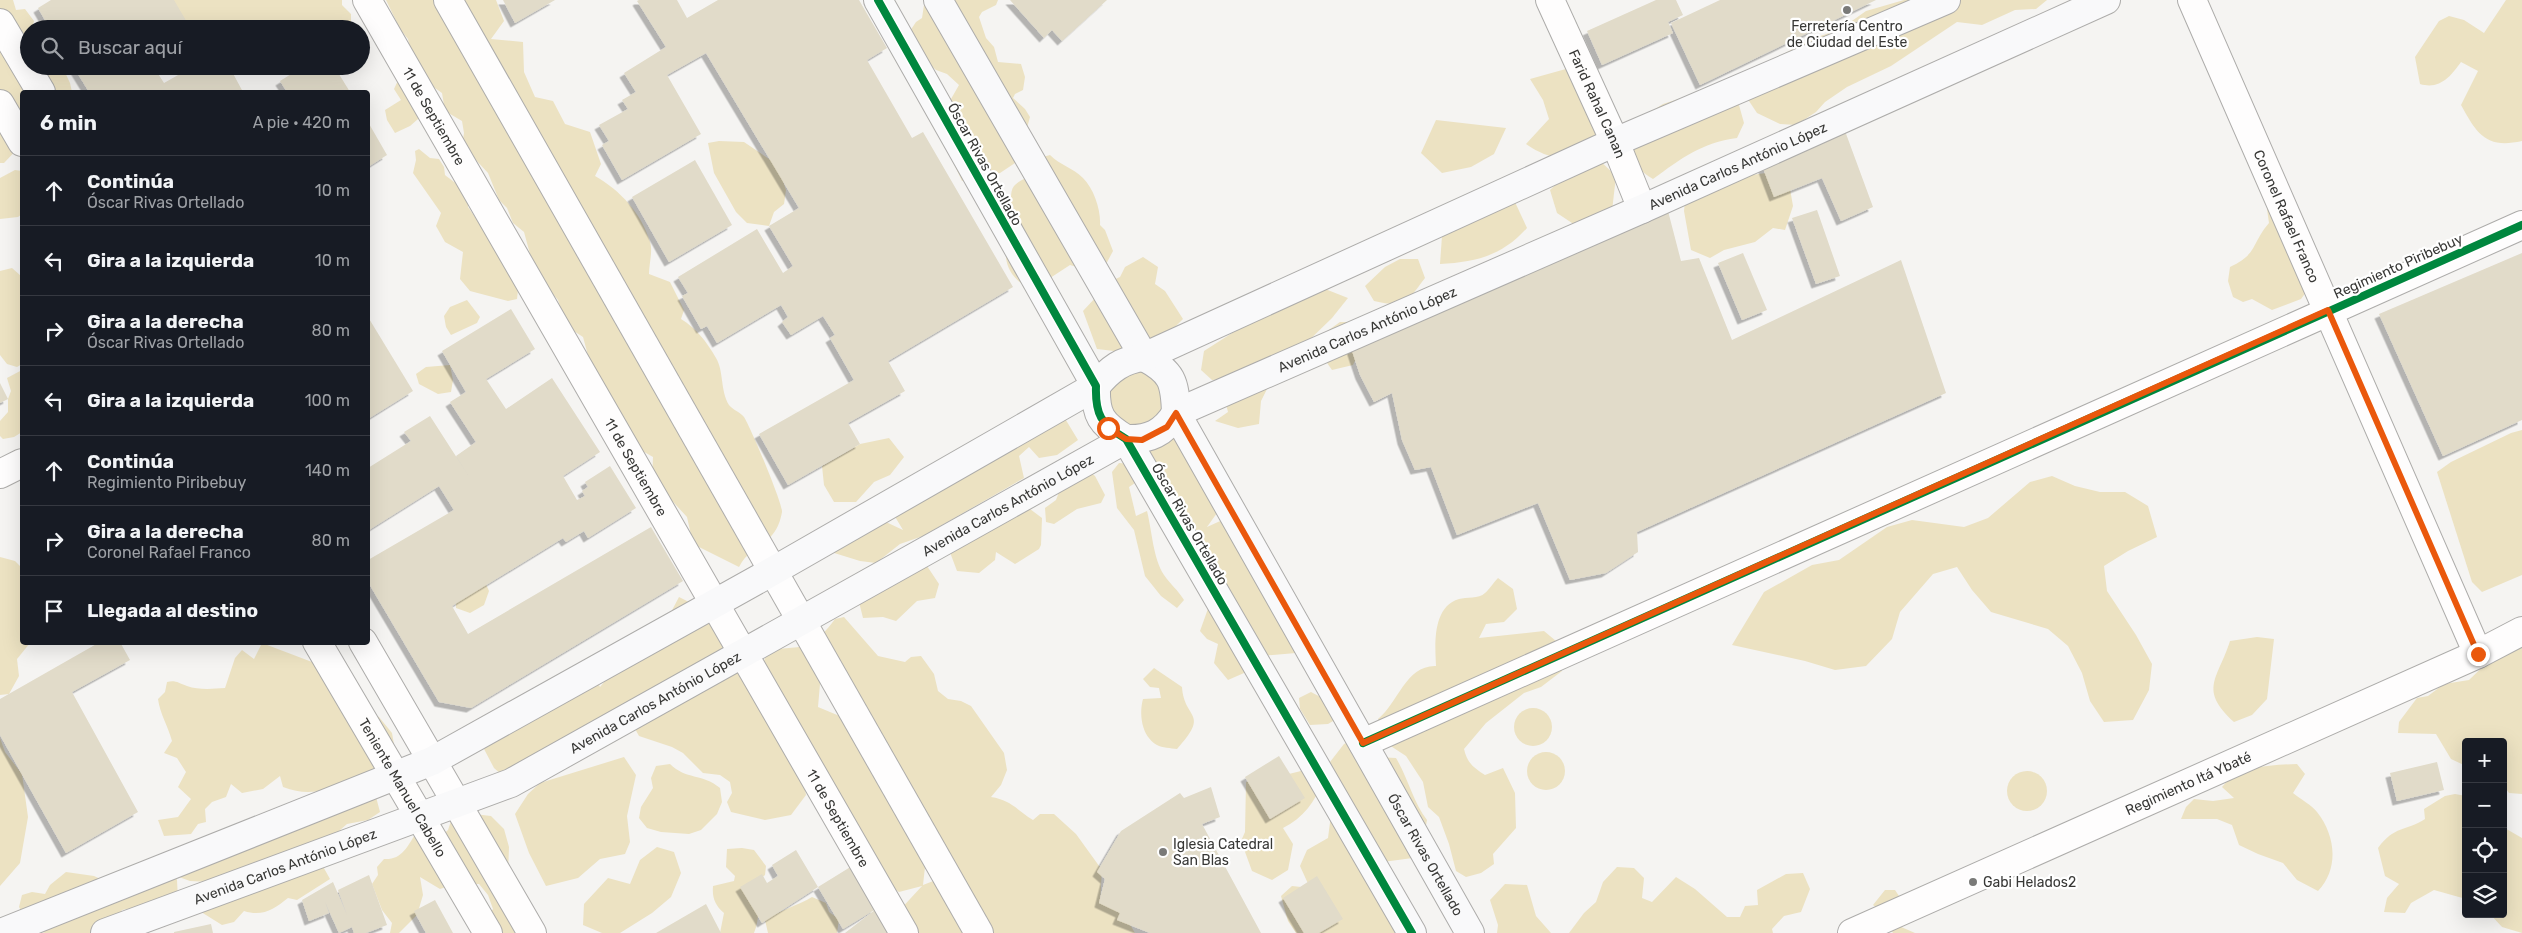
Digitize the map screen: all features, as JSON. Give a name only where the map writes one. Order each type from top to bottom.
[{"type":"main road","name":"Óscar Rivas Ortellado","points":[[878,0],[1096,386],[1095,406],[1108,428],[1126,439],[1412,933]]},
{"type":"main road","name":"Óscar Rivas Ortellado","points":[[938,0],[1144,357],[1164,368],[1175,392],[1176,413],[1470,933]]},
{"type":"main road","points":[[1,933],[432,761],[715,604],[1096,386],[1110,368],[1128,359],[1144,357],[1615,142],[1946,0]]},
{"type":"main road","name":"Avenida Carlos António López","points":[[104,933],[458,805],[511,783],[1126,439],[1142,440],[1151,436],[1167,427],[1176,413],[1642,208],[2106,0]]},
{"type":"street","name":"11 de Septiembre","points":[[368,0],[904,933]]},
{"type":"street","points":[[448,0],[979,933]]},
{"type":"street","name":"Farid Rahal Canan","points":[[1550,0],[1615,142],[1642,208]]},
{"type":"street","name":"Coronel Rafael Franco","points":[[2192,0],[2478,654]]},
{"type":"street","points":[[0,22],[20,56]]},
{"type":"street","points":[[31,75],[40,90]]},
{"type":"street","points":[[0,104],[20,139]]},
{"type":"street","name":"Regimiento Piribebuy","points":[[1363,743],[2328,310],[2522,225]]},
{"type":"street","points":[[0,474],[20,464]]},
{"type":"street","name":"Regimiento Itá Ybaté","points":[[1852,933],[2478,654],[2522,631]]},
{"type":"street","name":"Teniente Manuel Cabello","points":[[319,645],[488,933]]},
{"type":"street","points":[[365,645],[532,933]]},
{"type":"shaded area","points":[[0,0],[13,0],[16,10],[25,9],[33,20],[20,20],[20,75],[66,75],[72,90],[20,90],[20,146],[4,163],[0,163]]},
{"type":"shaded area","points":[[171,0],[342,0],[342,5],[351,14],[351,20],[180,20]]},
{"type":"shaded area","points":[[386,0],[496,0],[504,21],[491,39],[523,42],[524,72],[535,97],[553,101],[565,124],[590,132],[601,164],[595,176],[613,188],[629,204],[642,222],[651,246],[649,274],[670,282],[684,310],[681,319],[701,336],[716,358],[726,399],[732,408],[744,417],[766,465],[781,506],[782,512],[775,532],[750,553],[739,567],[693,544],[687,517],[652,479],[653,457],[617,432],[618,408],[589,359],[583,337],[566,326],[558,300],[542,281],[530,254],[524,232],[513,223],[507,208],[499,200],[488,173],[462,145],[464,133],[462,121],[445,111],[442,93],[415,74],[408,39],[400,29]]},
{"type":"shaded area","points":[[930,0],[998,0],[996,5],[982,12],[979,17],[986,38],[994,47],[998,62],[1021,64],[1025,77],[1023,90],[1015,94],[1013,98],[1025,109],[1030,117],[1018,161],[1000,173],[962,181],[945,145],[946,103],[951,99],[959,85],[947,74],[936,70],[926,61],[910,31],[916,22],[922,18],[924,5]]},
{"type":"shaded area","points":[[1904,0],[2047,0],[2036,9],[2015,10],[1982,25],[1957,22],[1891,66],[1847,87],[1825,102],[1816,112],[1796,125],[1780,124],[1757,113],[1747,98],[1749,71],[1817,37],[1839,30],[1866,11]]},
{"type":"shaded area","points":[[2506,0],[2522,0],[2522,141],[2500,143],[2484,137],[2472,124],[2461,105],[2478,71],[2461,62],[2449,77],[2439,83],[2433,85],[2420,84],[2415,57],[2439,21],[2449,16],[2464,20],[2484,33]]},
{"type":"shaded area","points":[[1573,67],[1603,139],[1573,154],[1556,157],[1547,155],[1526,144],[1549,119],[1543,100],[1530,79]]},
{"type":"shaded area","points":[[401,74],[426,112],[410,126],[395,133],[387,120],[385,110],[401,100],[394,89]]},
{"type":"shaded area","points":[[1718,86],[1739,105],[1744,123],[1737,138],[1724,140],[1692,152],[1653,179],[1639,168],[1633,156],[1630,125],[1663,104]]},
{"type":"shaded area","points":[[1436,120],[1506,128],[1494,154],[1471,167],[1442,173],[1421,153]]},
{"type":"shaded area","points":[[719,141],[744,142],[772,161],[782,178],[786,190],[784,204],[774,212],[769,226],[747,223],[736,212],[714,173],[708,143]]},
{"type":"shaded area","points":[[419,149],[430,158],[439,159],[444,167],[445,175],[465,192],[468,207],[519,281],[517,299],[508,301],[470,291],[460,279],[463,252],[445,242],[436,226],[441,213],[413,173],[416,160],[415,151]]},
{"type":"shaded area","points":[[1050,155],[1079,175],[1087,183],[1098,206],[1100,225],[1105,230],[1113,251],[1104,268],[1080,268],[1070,265],[1044,282],[1029,288],[1018,281],[1011,273],[1007,264],[1006,244],[1011,212],[1012,189],[1031,173],[1039,158]]},
{"type":"shaded area","points":[[1597,158],[1616,176],[1612,211],[1575,225],[1557,213],[1550,190],[1570,171]]},
{"type":"shaded area","points":[[15,170],[20,171],[20,216],[18,217],[0,219],[0,178]]},
{"type":"shaded area","points":[[1772,172],[1789,183],[1793,206],[1785,230],[1773,228],[1755,242],[1724,250],[1710,258],[1691,250],[1684,211],[1685,201],[1752,175]]},
{"type":"shaded area","points":[[1514,200],[1527,228],[1518,238],[1488,256],[1440,264],[1442,236]]},
{"type":"shaded area","points":[[2292,202],[2302,215],[2323,263],[2320,273],[2301,299],[2272,310],[2252,299],[2243,302],[2233,297],[2228,281],[2230,267],[2250,253],[2269,223],[2267,209],[2272,204]]},
{"type":"shaded area","points":[[1143,257],[1158,267],[1155,284],[1165,291],[1183,319],[1167,335],[1121,355],[1114,351],[1097,349],[1083,311],[1111,281],[1120,277],[1125,267]]},
{"type":"shaded area","points":[[1400,259],[1418,259],[1425,278],[1414,293],[1404,302],[1393,304],[1374,301],[1365,286],[1385,267]]},
{"type":"shaded area","points":[[12,268],[20,275],[20,365],[17,367],[7,364],[0,355],[0,271]]},
{"type":"shaded area","points":[[1320,287],[1348,298],[1332,318],[1297,352],[1239,378],[1212,380],[1201,370],[1204,351],[1254,319]]},
{"type":"shaded area","points":[[467,300],[480,317],[477,323],[451,335],[446,327],[444,316],[450,307]]},
{"type":"shaded area","points":[[1340,322],[1359,322],[1360,350],[1353,365],[1332,370],[1318,350],[1323,334]]},
{"type":"shaded area","points":[[450,365],[453,380],[451,392],[438,394],[419,384],[416,374],[426,367]]},
{"type":"shaded area","points":[[1127,368],[1156,373],[1167,409],[1143,430],[1115,422],[1103,390]]},
{"type":"shaded area","points":[[20,371],[20,433],[14,437],[3,439],[0,436],[0,421],[8,412],[8,399],[11,391],[7,378]]},
{"type":"shaded area","points":[[1268,387],[1261,401],[1259,424],[1238,428],[1215,421],[1228,412],[1225,400]]},
{"type":"shaded area","points":[[1058,407],[1078,440],[1057,455],[1039,458],[1029,447],[1019,456],[1024,478],[923,536],[900,544],[876,563],[860,561],[831,552],[871,515],[903,530],[888,505]]},
{"type":"shaded area","points":[[2522,430],[2522,575],[2482,592],[2472,582],[2437,472],[2451,462],[2511,433]]},
{"type":"shaded area","points":[[1170,436],[1181,443],[1222,506],[1207,527],[1229,517],[1296,653],[1260,656],[1215,577],[1220,568],[1207,547],[1197,540],[1147,459],[1150,448]]},
{"type":"shaded area","points":[[889,438],[904,457],[890,475],[874,482],[856,502],[834,502],[824,485],[822,466],[860,444]]},
{"type":"shaded area","points":[[1119,463],[1131,464],[1138,481],[1129,487],[1136,516],[1147,511],[1155,553],[1160,568],[1184,600],[1177,608],[1161,596],[1145,576],[1134,530],[1117,508],[1112,472]]},
{"type":"shaded area","points":[[1079,464],[1095,476],[1105,495],[1101,503],[1077,509],[1054,524],[1046,522],[1045,508],[1056,500],[1067,471]]},
{"type":"shaded area","points":[[2052,476],[2075,486],[2100,492],[2125,492],[2148,506],[2157,537],[2128,551],[2104,566],[2107,591],[2136,635],[2152,664],[2149,690],[2133,720],[2104,722],[2090,701],[2082,673],[2068,646],[2048,629],[1991,612],[1972,590],[1957,567],[1933,574],[1900,612],[1892,639],[1866,666],[1835,670],[1805,661],[1732,645],[1764,592],[1812,565],[1839,560],[1887,527],[1912,520],[1964,527],[1988,518],[2030,482]]},
{"type":"shaded area","points":[[1026,506],[1042,518],[1041,545],[1039,549],[1015,564],[996,552],[995,560],[979,573],[957,571],[948,547]]},
{"type":"shaded area","points":[[0,557],[15,561],[20,566],[20,645],[28,645],[17,659],[19,676],[9,694],[0,695]]},
{"type":"shaded area","points":[[917,557],[927,566],[939,584],[935,598],[917,601],[896,621],[883,617],[863,618],[859,602]]},
{"type":"shaded area","points":[[1498,578],[1513,589],[1517,609],[1504,622],[1486,624],[1479,638],[1544,631],[1556,641],[1562,671],[1541,687],[1524,693],[1486,723],[1464,749],[1472,765],[1485,775],[1503,768],[1515,793],[1516,828],[1493,854],[1494,864],[1481,873],[1466,877],[1456,871],[1439,817],[1428,807],[1423,782],[1406,756],[1383,741],[1378,719],[1410,678],[1426,667],[1436,666],[1437,628],[1444,610],[1450,603],[1459,599],[1482,595]]},
{"type":"shaded area","points":[[485,582],[489,591],[484,605],[470,613],[456,608],[456,598]]},
{"type":"shaded area","points":[[1214,592],[1251,657],[1244,673],[1228,680],[1214,663],[1218,644],[1207,639],[1200,631]]},
{"type":"shaded area","points":[[679,597],[703,609],[803,776],[806,795],[791,815],[765,820],[731,812],[727,802],[732,793],[730,782],[720,775],[703,773],[683,753],[672,747],[639,736],[634,727],[511,783],[494,768],[484,749],[502,721],[537,702],[559,707],[559,689],[592,671],[600,687],[631,649],[660,633]]},
{"type":"shaded area","points":[[844,617],[878,656],[905,662],[911,657],[921,656],[934,674],[938,691],[948,699],[961,701],[971,706],[1004,753],[1007,770],[1001,785],[991,797],[1009,803],[1033,820],[1040,814],[1054,814],[1076,834],[1102,870],[1100,902],[1112,907],[1121,914],[1135,933],[982,933],[941,878],[972,933],[885,933],[886,925],[922,886],[899,892],[888,884],[765,693],[763,665],[770,652],[812,642],[825,632],[835,619]],"holes":[[[822,661],[842,717],[818,707]],[[926,858],[941,878],[923,885]]]},
{"type":"shaded area","points":[[2257,637],[2274,639],[2267,699],[2252,715],[2234,722],[2223,711],[2217,701],[2214,692],[2216,675],[2230,641]]},
{"type":"shaded area","points":[[261,645],[267,645],[312,662],[339,695],[379,717],[392,733],[395,750],[376,797],[380,812],[368,820],[347,824],[315,852],[330,879],[297,900],[288,898],[268,911],[251,913],[244,911],[234,922],[222,925],[198,910],[209,882],[190,881],[176,876],[326,790],[304,792],[289,789],[283,787],[280,776],[263,789],[242,793],[231,784],[226,797],[212,802],[205,809],[206,822],[198,824],[191,834],[164,836],[158,820],[178,817],[191,799],[178,787],[186,772],[177,758],[164,753],[172,741],[160,710],[158,699],[165,692],[167,682],[170,681],[196,688],[225,688],[235,658],[242,650],[254,659]]},
{"type":"shaded area","points":[[2522,646],[2522,794],[2509,793],[2507,790],[2507,738],[2462,738],[2462,764],[2451,759],[2436,734],[2398,733],[2399,722],[2417,698],[2428,696],[2444,684],[2469,680],[2492,658]]},
{"type":"shaded area","points":[[1154,668],[1182,687],[1184,698],[1193,716],[1192,728],[1177,749],[1157,745],[1148,736],[1142,724],[1141,711],[1143,699],[1161,698],[1159,688],[1150,687],[1143,679]]},
{"type":"shaded area","points":[[1311,692],[1328,701],[1340,717],[1328,724],[1310,725],[1300,709],[1299,698]]},
{"type":"shaded area","points":[[1533,708],[1547,713],[1552,727],[1547,741],[1533,746],[1519,741],[1514,727],[1519,713]]},
{"type":"shaded area","points":[[0,738],[5,752],[22,774],[28,817],[20,863],[0,886]]},
{"type":"shaded area","points":[[1353,740],[1376,757],[1396,758],[1418,806],[1427,820],[1420,857],[1383,862],[1409,933],[1296,933],[1288,921],[1281,896],[1292,886],[1310,888],[1300,866],[1307,850],[1328,838],[1336,776],[1330,762],[1344,744]]},
{"type":"shaded area","points":[[1546,752],[1560,757],[1565,771],[1560,785],[1546,790],[1532,785],[1527,771],[1532,757]]},
{"type":"shaded area","points":[[624,757],[636,775],[627,816],[630,842],[625,854],[600,859],[578,878],[546,886],[529,853],[515,814],[528,794],[540,783]]},
{"type":"shaded area","points":[[670,764],[682,772],[707,780],[720,788],[722,802],[717,814],[701,830],[689,834],[661,832],[647,828],[639,818],[641,807],[653,788],[651,778],[656,766]]},
{"type":"shaded area","points":[[2297,764],[2305,774],[2293,793],[2317,812],[2328,831],[2331,842],[2332,863],[2325,882],[2318,891],[2297,880],[2283,863],[2239,845],[2232,825],[2217,819],[2181,819],[2186,807],[2194,799],[2213,801],[2234,798],[2222,787],[2238,775],[2266,766]]},
{"type":"shaded area","points":[[1303,770],[1323,781],[1308,809],[1283,828],[1293,844],[1288,870],[1272,880],[1252,871],[1241,841],[1245,832],[1246,782]]},
{"type":"shaded area","points":[[2027,771],[2041,777],[2047,791],[2041,805],[2027,811],[2013,805],[2007,791],[2013,777]]},
{"type":"shaded area","points":[[2455,794],[2462,795],[2462,898],[2434,890],[2411,903],[2405,913],[2384,912],[2387,898],[2399,884],[2385,876],[2378,848],[2395,832],[2425,819],[2424,809],[2445,796]]},
{"type":"shaded area","points":[[474,814],[491,816],[504,829],[509,847],[508,874],[542,933],[486,933],[480,926],[493,909],[488,895],[479,884],[455,884],[440,889],[420,877],[423,895],[417,915],[399,933],[390,933],[392,923],[382,910],[372,884],[378,875],[377,867],[384,859],[400,855],[407,848],[416,833],[439,838],[448,830],[453,815]]},
{"type":"shaded area","points":[[2507,829],[2522,838],[2522,933],[2502,927],[2494,918],[2507,918]]},
{"type":"shaded area","points":[[657,847],[674,852],[681,873],[671,897],[652,913],[620,933],[602,933],[583,925],[584,904],[608,878],[630,884],[640,860]]},
{"type":"shaded area","points":[[742,848],[754,850],[766,866],[765,875],[755,883],[758,920],[754,933],[720,933],[724,913],[715,901],[713,886],[734,881],[735,876],[726,867],[727,849]]},
{"type":"shaded area","points":[[170,867],[177,880],[178,899],[122,910],[113,933],[45,933],[32,929],[19,907],[22,895],[32,892],[45,894],[50,885],[66,872],[94,876],[109,883]]},
{"type":"shaded area","points":[[1617,867],[1634,868],[1644,878],[1642,898],[1652,902],[1676,877],[1695,889],[1727,917],[1740,917],[1745,906],[1758,905],[1757,890],[1786,874],[1803,873],[1810,889],[1801,912],[1784,916],[1772,929],[1773,933],[1569,933],[1584,913],[1596,902],[1603,882]]},
{"type":"shaded area","points":[[1505,884],[1527,885],[1536,916],[1551,933],[1497,933],[1498,925],[1490,900]]},
{"type":"shaded area","points":[[1885,890],[1895,890],[1901,899],[1899,926],[1915,933],[1893,933],[1877,908],[1873,905]]},
{"type":"shaded area","points":[[812,897],[826,903],[829,912],[839,919],[837,933],[768,933],[765,920]]},
{"type":"building","points":[[51,0],[174,0],[186,20],[45,20],[38,8]]},
{"type":"building","points":[[503,0],[555,0],[515,23]]},
{"type":"building","points":[[677,0],[687,18],[718,0],[859,0],[887,48],[867,60],[912,138],[923,132],[1013,287],[888,361],[905,391],[848,423],[860,444],[788,485],[759,434],[854,380],[830,338],[835,335],[823,316],[791,335],[782,322],[788,317],[781,305],[717,343],[707,326],[701,329],[682,296],[688,293],[678,277],[757,229],[783,273],[793,266],[769,226],[799,208],[706,53],[667,75],[701,134],[622,180],[602,145],[609,141],[599,125],[628,109],[622,100],[636,92],[624,73],[666,47],[637,1]]},
{"type":"building","points":[[1010,0],[1107,0],[1062,41],[1052,30],[1044,38]]},
{"type":"building","points":[[1656,0],[1676,0],[1683,15],[1668,22],[1673,33],[1602,65],[1587,31]]},
{"type":"building","points":[[1720,0],[1876,0],[1700,85],[1671,23]]},
{"type":"building","points":[[79,75],[159,75],[164,83],[178,75],[234,75],[242,90],[88,90]]},
{"type":"building","points":[[290,75],[340,75],[349,90],[286,90],[280,81]]},
{"type":"building","points":[[370,125],[387,155],[370,166]]},
{"type":"building","points":[[1845,131],[1873,207],[1841,221],[1822,178],[1774,197],[1761,163]]},
{"type":"building","points":[[695,160],[732,225],[669,262],[632,197]]},
{"type":"building","points":[[1817,210],[1840,276],[1816,284],[1792,218]]},
{"type":"building","points":[[1668,211],[1681,261],[1699,258],[1732,340],[1901,260],[1946,393],[1637,532],[1638,552],[1606,573],[1570,580],[1538,503],[1457,535],[1431,467],[1415,470],[1402,440],[1392,393],[1374,402],[1360,375],[1350,345]]},
{"type":"building","points":[[1743,253],[1767,310],[1742,320],[1718,263]]},
{"type":"building","points":[[2522,253],[2522,420],[2443,456],[2379,314]]},
{"type":"building","points":[[511,309],[535,349],[486,379],[506,409],[552,378],[600,452],[563,476],[577,500],[585,496],[582,491],[588,487],[585,482],[610,466],[636,508],[588,538],[584,531],[566,542],[563,538],[452,606],[468,634],[651,527],[683,581],[471,708],[439,702],[370,585],[370,559],[454,510],[439,486],[370,529],[370,467],[411,441],[404,432],[430,416],[468,475],[456,456],[476,442],[450,402],[466,392],[442,351]]},
{"type":"building","points":[[370,320],[413,391],[370,418]]},
{"type":"building","points":[[0,383],[8,399],[0,403]]},
{"type":"building","points":[[95,645],[122,645],[130,660],[72,692],[138,812],[66,853],[0,735],[0,699]]},
{"type":"building","points":[[1279,756],[1305,798],[1270,819],[1245,777]]},
{"type":"building","points":[[2437,762],[2444,790],[2397,801],[2390,773]]},
{"type":"building","name":"Iglesia Catedral San Blas","points":[[1211,787],[1220,817],[1202,824],[1261,933],[1150,933],[1117,920],[1120,913],[1099,903],[1105,879],[1097,872],[1121,831],[1180,793],[1184,798]]},
{"type":"building","points":[[796,850],[818,887],[762,923],[740,887],[762,874],[767,883],[778,876],[772,865]]},
{"type":"building","points":[[852,866],[876,909],[843,929],[818,887]]},
{"type":"building","points":[[369,875],[387,925],[366,933],[354,933],[352,927],[339,933],[325,902],[329,913],[309,921],[302,900],[333,882],[347,915],[338,890]]},
{"type":"building","points":[[1317,876],[1343,919],[1319,933],[1304,933],[1283,898]]},
{"type":"building","points":[[435,900],[453,933],[426,933],[414,911]]},
{"type":"building","points":[[706,904],[721,933],[656,933]]},
{"type":"building","points":[[876,909],[889,933],[845,933]]},
{"type":"building","points":[[211,924],[213,933],[174,933],[174,932]]},
{"type":"cycle path","points":[[878,0],[1096,386],[1098,412],[1101,418],[1126,439],[1412,933]]},
{"type":"cycle path","points":[[1363,743],[2522,225]]},
{"type":"place","name":"Ferretería Centro de Ciudad del Este","points":[[1847,10]]},
{"type":"place","name":"Iglesia Catedral San Blas","points":[[1163,852]]},
{"type":"place","name":"Gabi Helados2","points":[[1973,882]]},
{"type":"route","points":[[1108,428],[1126,439],[1142,440],[1167,427],[1176,413],[1363,743],[2328,310],[2478,654]]}]
